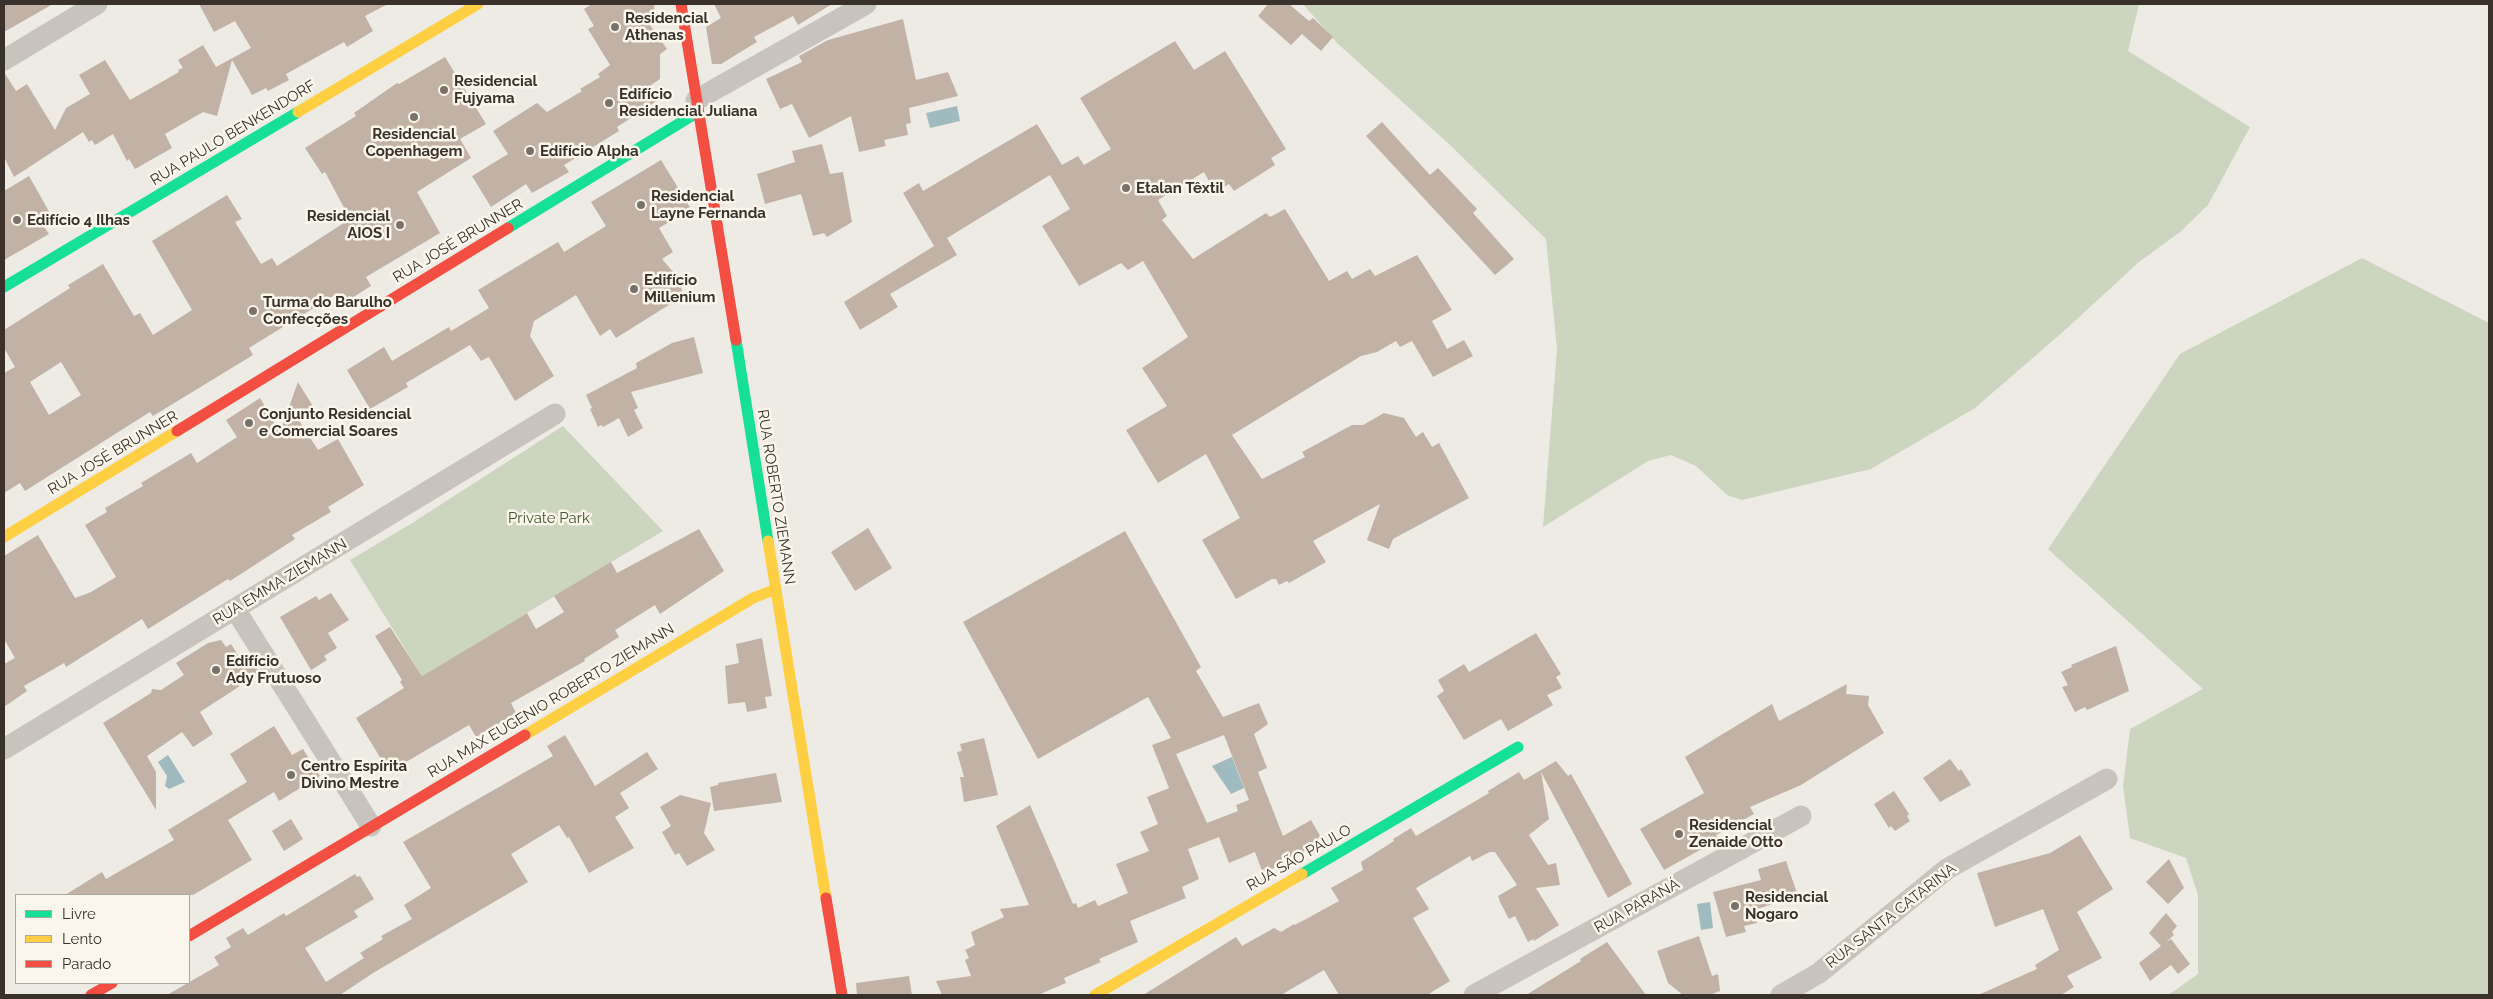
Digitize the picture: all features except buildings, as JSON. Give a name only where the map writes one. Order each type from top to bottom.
[{"type":"street","points":[[4,60],[97,4]]},
{"type":"street","name":"RUA PAULO BENKENDORF","points":[[4,287],[478,4]]},
{"type":"street","name":"RUA ROBERTO ZIEMANN","points":[[681,4],[842,995]]},
{"type":"street","points":[[697,106],[866,4]]},
{"type":"street","name":"RUA JOSÉ BRUNNER","points":[[4,537],[697,106]]},
{"type":"street","name":"RUA EMMA ZIEMANN","points":[[4,749],[555,414]]},
{"type":"street","name":"RUA MAX EUGENIO ROBERTO ZIEMANN","points":[[190,935],[753,598],[776,589]]},
{"type":"street","points":[[235,609],[371,826]]},
{"type":"street","name":"RUA SÃO PAULO","points":[[1096,995],[1518,747]]},
{"type":"street","name":"RUA SANTA CATARINA","points":[[1781,995],[1819,973],[1947,869],[2107,779]]},
{"type":"street","name":"RUA PARANÁ","points":[[1474,995],[1801,816]]},
{"type":"street","points":[[91,995],[110,984]]},
{"type":"green space","points":[[1303,4],[2139,4],[2128,51],[2250,127],[2208,205],[2180,232],[2139,262],[2065,330],[1975,408],[1871,469],[1742,500],[1727,495],[1696,466],[1671,455],[1648,461],[1543,527],[1557,349],[1546,239],[1449,144],[1337,43]]},
{"type":"green space","points":[[2362,258],[2489,323],[2489,995],[2168,995],[2198,974],[2198,895],[2186,858],[2130,838],[2123,786],[2130,729],[2203,689],[2048,549],[2180,354]]},
{"type":"green space","name":"Private Park","points":[[563,426],[663,531],[422,676],[350,560],[409,525]]},
{"type":"water","points":[[957,106],[960,121],[930,128],[926,113]]},
{"type":"water","points":[[168,755],[185,782],[169,789],[165,786],[167,776],[158,762]]},
{"type":"water","points":[[1232,757],[1244,788],[1231,794],[1212,766]]},
{"type":"water","points":[[1710,902],[1713,928],[1701,930],[1697,904]]},
{"type":"traffic: fast","points":[[4,287],[298,112]]},
{"type":"traffic: fast","points":[[508,228],[698,112]]},
{"type":"traffic: fast","points":[[736,340],[768,541]]},
{"type":"traffic: fast","points":[[1302,874],[1518,747]]},
{"type":"traffic: slow","points":[[298,112],[478,4]]},
{"type":"traffic: slow","points":[[4,537],[177,431]]},
{"type":"traffic: slow","points":[[768,541],[826,898]]},
{"type":"traffic: slow","points":[[525,735],[753,598],[776,589]]},
{"type":"traffic: slow","points":[[1095,995],[1302,874]]},
{"type":"traffic: jam","points":[[681,4],[736,340]]},
{"type":"traffic: jam","points":[[177,431],[508,228]]},
{"type":"traffic: jam","points":[[190,935],[525,735]]},
{"type":"traffic: jam","points":[[826,898],[842,995]]},
{"type":"traffic: jam","points":[[91,995],[110,984]]},
{"type":"place","name":"Residencial Athenas","points":[[615,27]]},
{"type":"place","name":"Residencial Fujyama","points":[[444,90]]},
{"type":"place","name":"Edifício Residencial Juliana","points":[[609,103]]},
{"type":"place","name":"Residencial Copenhagem","points":[[414,117]]},
{"type":"place","name":"Edifício Alpha","points":[[530,151]]},
{"type":"place","name":"Etalan Têxtil","points":[[1126,188]]},
{"type":"place","name":"Residencial Layne Fernanda","points":[[641,205]]},
{"type":"place","name":"Edifício 4 Ilhas","points":[[17,220]]},
{"type":"place","name":"Residencial AIOS I","points":[[400,225]]},
{"type":"place","name":"Edifício Millenium","points":[[634,289]]},
{"type":"place","name":"Turma do Barulho Confecções","points":[[253,311]]},
{"type":"place","name":"Conjunto Residencial e Comercial Soares","points":[[249,423]]},
{"type":"place","name":"Edifício Ady Frutuoso","points":[[216,670]]},
{"type":"place","name":"Centro Espírita Divino Mestre","points":[[291,775]]},
{"type":"place","name":"Residencial Zenaide Otto","points":[[1679,834]]},
{"type":"place","name":"Residencial Nogaro","points":[[1735,906]]}]
